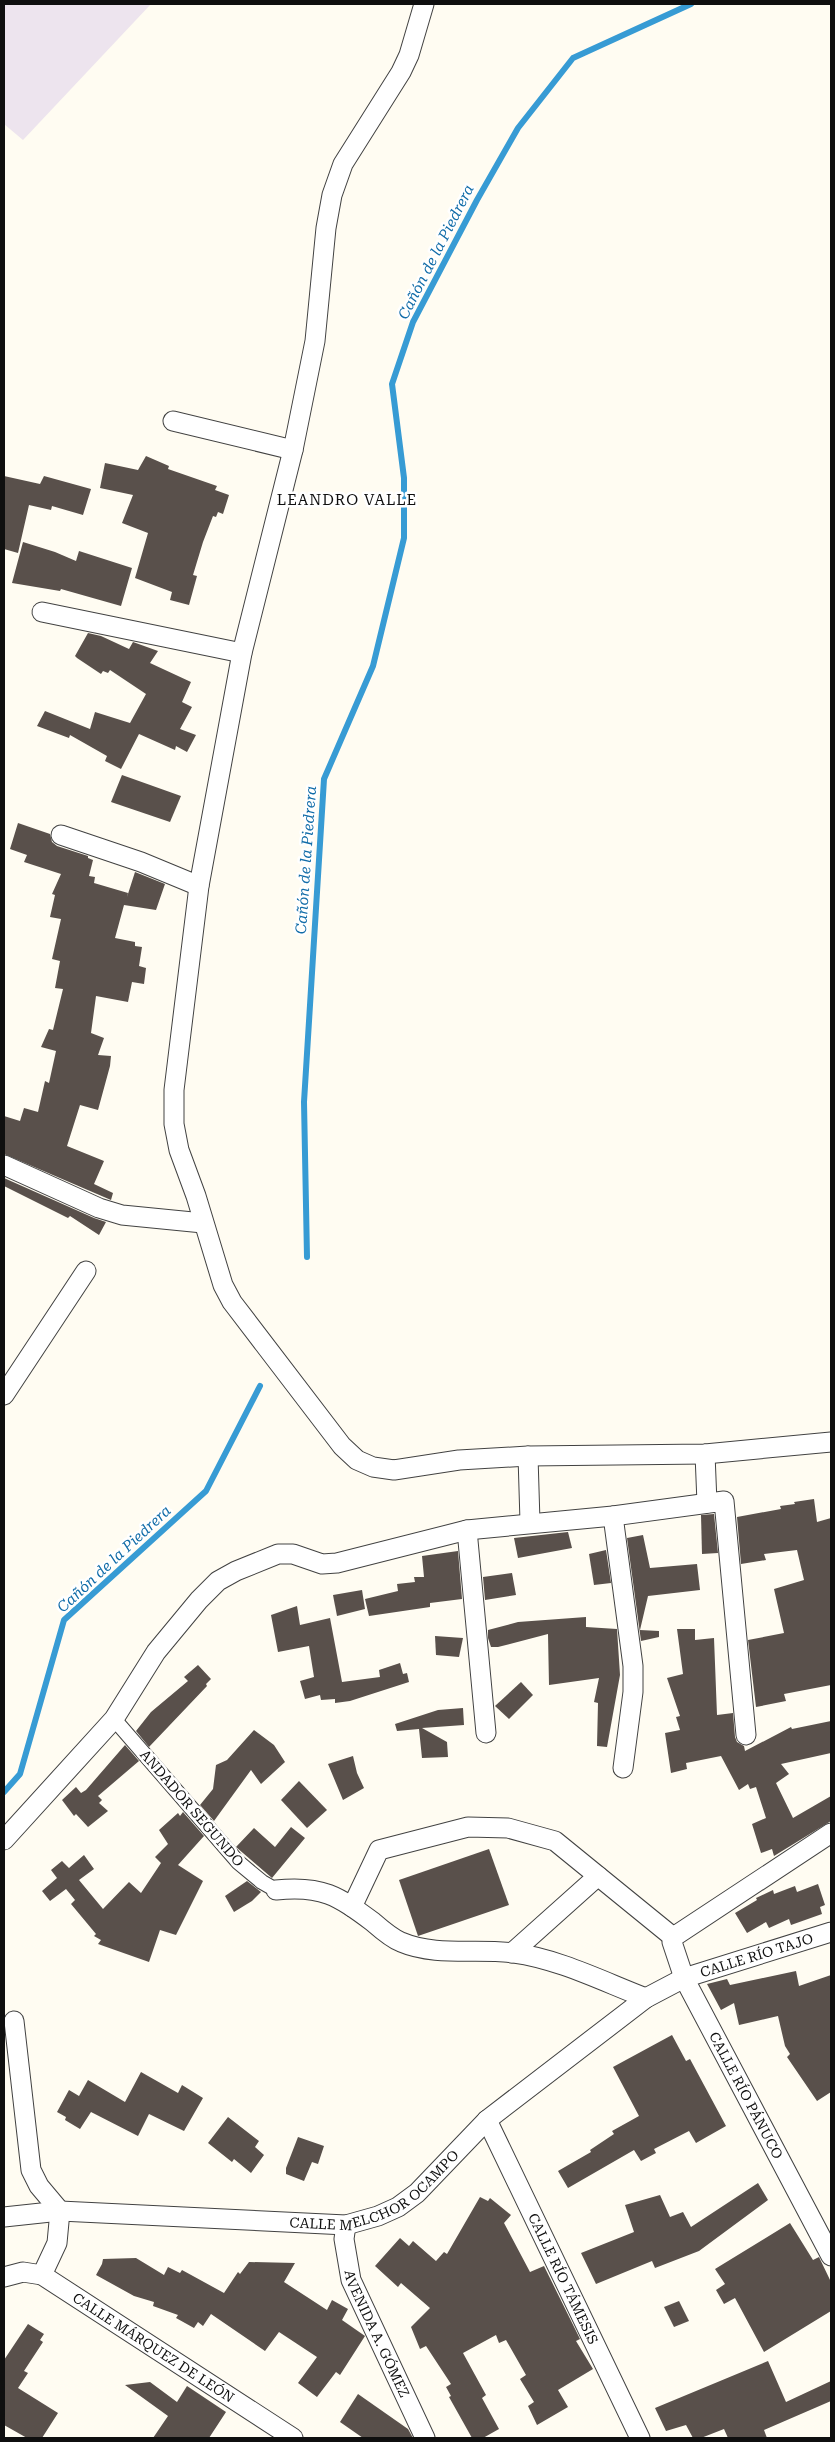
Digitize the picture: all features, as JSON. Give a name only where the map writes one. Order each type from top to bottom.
[{"type":"street","points":[[424,4],[409,55],[401,72],[343,164],[332,195],[326,228],[315,341],[293,450],[242,653],[199,886],[174,1090],[174,1124],[179,1150],[196,1196],[215,1264],[232,1302],[342,1446],[357,1460],[373,1467],[394,1470],[459,1460],[528,1456],[706,1454],[831,1442]]},
{"type":"street","points":[[173,421],[293,450]]},
{"type":"street","points":[[42,612],[242,653]]},
{"type":"street","points":[[61,835],[141,862],[199,886]]},
{"type":"street","points":[[4,1165],[106,1211],[122,1215],[203,1223]]},
{"type":"street","points":[[4,1395],[86,1271]]},
{"type":"street","points":[[706,1454],[707,1503]]},
{"type":"street","points":[[528,1456],[530,1522]]},
{"type":"street","points":[[4,1840],[114,1719],[156,1652],[199,1600],[218,1581],[236,1571],[278,1554],[293,1554],[322,1564],[337,1563],[467,1530],[530,1522],[614,1516],[724,1501],[746,1735]]},
{"type":"street","points":[[614,1516],[633,1666],[633,1692],[623,1768]]},
{"type":"street","points":[[467,1530],[486,1733]]},
{"type":"street","name":"ANDADOR SEGUNDO","points":[[114,1719],[238,1862],[262,1882],[276,1890]]},
{"type":"street","points":[[352,1906],[380,1850],[468,1827],[508,1828],[555,1841],[676,1935],[831,1833]]},
{"type":"street","points":[[512,1952],[598,1876]]},
{"type":"street","points":[[276,1890],[302,1887],[330,1894],[352,1906],[400,1942],[428,1949],[512,1952],[537,1957],[646,1998]]},
{"type":"street","name":"CALLE RÍO TAJO","points":[[684,1978],[831,1932]]},
{"type":"street","name":"CALLE RÍO PÁNUCO","points":[[676,1935],[672,1947],[684,1978],[831,2256]]},
{"type":"street","name":"CALLE MELCHOR OCAMPO","points":[[4,2217],[60,2211],[346,2225],[378,2216],[417,2193],[487,2120],[646,1998],[684,1978]]},
{"type":"street","points":[[14,2021],[31,2170],[39,2186],[60,2211],[57,2244],[42,2275]]},
{"type":"street","name":"CALLE RÍO TÁMESIS","points":[[487,2120],[640,2438]]},
{"type":"street","name":"AVENIDA A. GÓMEZ","points":[[346,2225],[345,2246],[351,2280],[425,2438]]},
{"type":"street","name":"CALLE MÁRQUEZ DE LEÓN","points":[[7,2276],[32,2272],[42,2275],[293,2438]]},
{"type":"shaded area","points":[[4,4],[151,4],[23,140],[4,124]]},
{"type":"building","points":[[146,456],[169,466],[168,469],[217,486],[215,490],[229,495],[223,514],[218,512],[216,517],[213,516],[203,542],[193,575],[197,576],[189,605],[170,600],[172,592],[135,578],[148,533],[122,523],[133,495],[100,488],[105,463],[138,470]]},
{"type":"building","points":[[4,476],[40,484],[44,476],[91,489],[83,515],[52,506],[51,510],[29,505],[18,553],[4,549]]},
{"type":"building","points":[[23,542],[76,561],[79,551],[132,568],[121,606],[61,589],[60,591],[12,583]]},
{"type":"building","points":[[88,633],[101,636],[129,649],[133,642],[158,651],[150,663],[191,682],[182,702],[192,707],[180,729],[196,735],[187,752],[176,746],[175,750],[139,734],[121,769],[105,761],[107,756],[70,735],[69,738],[37,726],[45,711],[90,729],[95,712],[130,723],[146,694],[110,670],[108,673],[103,671],[101,674],[75,656]]},
{"type":"building","points":[[122,775],[181,796],[170,822],[111,802]]},
{"type":"building","points":[[18,823],[50,834],[52,842],[57,846],[88,856],[88,858],[93,860],[89,876],[95,877],[94,883],[128,893],[127,897],[135,872],[165,884],[156,910],[124,905],[115,938],[135,942],[135,946],[142,947],[139,966],[146,968],[144,984],[132,982],[128,1002],[96,996],[91,1033],[104,1038],[98,1055],[111,1056],[110,1066],[98,1110],[80,1105],[67,1146],[104,1161],[94,1184],[113,1193],[111,1200],[4,1154],[4,1116],[20,1121],[24,1108],[38,1112],[45,1081],[49,1083],[56,1051],[41,1047],[49,1029],[53,1030],[63,989],[55,988],[60,961],[52,959],[61,919],[50,917],[55,895],[52,894],[61,874],[24,862],[27,855],[10,849]]},
{"type":"building","points":[[4,1178],[106,1222],[99,1235],[70,1216],[68,1218],[4,1186]]},
{"type":"building","points":[[814,1499],[817,1522],[831,1518],[831,1685],[784,1694],[786,1701],[756,1707],[748,1640],[784,1633],[774,1589],[804,1580],[797,1550],[764,1554],[766,1560],[741,1564],[737,1517],[781,1509],[780,1506]]},
{"type":"building","points":[[714,1514],[718,1553],[702,1554],[701,1515]]},
{"type":"building","points":[[568,1532],[572,1548],[518,1558],[514,1538]]},
{"type":"building","points":[[643,1535],[650,1568],[697,1564],[700,1590],[648,1596],[640,1630],[659,1631],[659,1637],[641,1641],[627,1538]]},
{"type":"building","points":[[606,1550],[611,1583],[594,1585],[589,1554]]},
{"type":"building","points":[[458,1551],[462,1599],[430,1603],[430,1607],[369,1616],[365,1599],[398,1591],[397,1584],[415,1582],[414,1577],[424,1577],[422,1556]]},
{"type":"building","points":[[512,1573],[516,1595],[485,1600],[483,1577]]},
{"type":"building","points":[[362,1590],[365,1609],[337,1616],[333,1595]]},
{"type":"building","points":[[297,1606],[300,1625],[330,1618],[342,1682],[380,1677],[379,1670],[400,1663],[403,1674],[407,1673],[409,1682],[350,1701],[335,1703],[335,1699],[321,1700],[320,1695],[305,1699],[300,1681],[314,1677],[309,1646],[278,1652],[271,1615]]},
{"type":"building","points":[[586,1617],[586,1627],[617,1629],[620,1675],[607,1747],[597,1746],[598,1703],[594,1702],[599,1678],[549,1685],[548,1634],[498,1647],[491,1647],[488,1638],[488,1630],[518,1622]]},
{"type":"building","points":[[677,1629],[695,1629],[695,1640],[714,1638],[717,1715],[733,1713],[735,1737],[737,1742],[744,1746],[745,1751],[791,1727],[792,1729],[831,1721],[831,1753],[781,1764],[789,1774],[776,1783],[793,1818],[831,1796],[831,1821],[774,1856],[772,1849],[761,1853],[752,1824],[766,1818],[756,1787],[750,1789],[748,1784],[739,1790],[721,1756],[686,1763],[687,1769],[671,1773],[665,1733],[680,1730],[676,1717],[680,1716],[667,1678],[683,1674]]},
{"type":"building","points":[[435,1636],[463,1638],[459,1657],[436,1655]]},
{"type":"building","points":[[198,1665],[211,1679],[206,1684],[207,1686],[149,1747],[136,1731],[151,1712],[188,1681],[184,1677]]},
{"type":"building","points":[[521,1682],[533,1695],[509,1719],[495,1706]]},
{"type":"building","points":[[463,1708],[464,1725],[422,1728],[447,1742],[448,1757],[422,1758],[419,1729],[397,1731],[395,1724],[438,1710]]},
{"type":"building","points":[[254,1730],[274,1745],[285,1762],[261,1784],[251,1770],[214,1821],[200,1805],[213,1789],[216,1765],[227,1760]]},
{"type":"building","points":[[125,1745],[139,1761],[98,1796],[102,1800],[99,1803],[108,1811],[88,1827],[76,1814],[74,1816],[62,1800],[76,1787],[81,1793],[86,1790]]},
{"type":"building","points":[[353,1756],[357,1773],[364,1788],[343,1800],[328,1764]]},
{"type":"building","points":[[299,1781],[327,1810],[307,1828],[281,1800]]},
{"type":"building","points":[[183,1812],[204,1836],[178,1865],[203,1881],[176,1935],[160,1930],[149,1962],[98,1944],[101,1940],[94,1936],[96,1934],[71,1904],[75,1900],[66,1889],[50,1901],[42,1891],[57,1878],[51,1870],[62,1861],[69,1868],[84,1855],[94,1869],[79,1880],[103,1909],[129,1882],[141,1893],[161,1863],[155,1857],[168,1844],[159,1830],[178,1813],[180,1816]]},
{"type":"building","points":[[291,1827],[305,1838],[272,1878],[236,1847],[254,1828],[275,1847]]},
{"type":"building","points":[[489,1849],[509,1905],[418,1936],[399,1880]]},
{"type":"building","points":[[247,1881],[261,1892],[252,1901],[234,1912],[225,1896]]},
{"type":"building","points":[[818,1884],[825,1905],[820,1907],[822,1914],[791,1925],[789,1919],[769,1928],[766,1922],[747,1933],[735,1913],[757,1900],[756,1898],[773,1890],[774,1894],[795,1886],[797,1892]]},
{"type":"building","points":[[796,1971],[799,1986],[831,1975],[831,2092],[817,2101],[787,2057],[790,2054],[785,2046],[778,2016],[739,2025],[734,2003],[721,2010],[707,1984],[727,1979],[730,1985]]},
{"type":"building","points":[[672,2035],[686,2061],[690,2059],[726,2126],[696,2143],[689,2131],[654,2149],[656,2153],[641,2161],[634,2150],[568,2188],[558,2171],[591,2152],[590,2150],[614,2134],[612,2131],[639,2116],[613,2067]]},
{"type":"building","points":[[141,2072],[178,2093],[182,2085],[203,2098],[184,2131],[149,2114],[138,2136],[91,2112],[80,2129],[65,2120],[66,2117],[57,2112],[69,2090],[79,2096],[88,2080],[125,2102]]},
{"type":"building","points":[[228,2117],[259,2141],[255,2147],[264,2155],[251,2173],[234,2159],[232,2162],[208,2143]]},
{"type":"building","points":[[298,2137],[324,2146],[318,2164],[312,2162],[304,2181],[286,2174],[286,2168]]},
{"type":"building","points":[[758,2183],[768,2200],[699,2251],[655,2268],[652,2261],[596,2284],[581,2253],[634,2232],[625,2205],[660,2195],[670,2217],[683,2212],[691,2227]]},
{"type":"building","points":[[480,2197],[488,2201],[490,2198],[511,2215],[504,2223],[530,2272],[544,2266],[580,2339],[576,2341],[593,2369],[558,2390],[568,2407],[537,2425],[528,2406],[534,2402],[520,2379],[526,2375],[506,2340],[499,2343],[496,2335],[463,2353],[486,2395],[482,2398],[499,2429],[483,2438],[472,2438],[449,2397],[451,2396],[446,2387],[451,2384],[426,2346],[420,2349],[411,2327],[430,2308],[401,2283],[398,2287],[375,2266],[400,2238],[409,2246],[413,2241],[436,2261],[444,2252],[447,2254]]},
{"type":"building","points":[[790,2223],[813,2260],[819,2257],[831,2282],[831,2311],[764,2352],[735,2298],[724,2304],[716,2290],[725,2284],[715,2269]]},
{"type":"building","points":[[136,2258],[164,2275],[168,2267],[180,2273],[182,2270],[224,2293],[238,2272],[240,2274],[249,2262],[295,2263],[284,2282],[327,2310],[332,2300],[348,2309],[342,2320],[365,2336],[340,2375],[336,2372],[317,2397],[298,2383],[317,2357],[279,2332],[265,2351],[211,2314],[203,2326],[198,2322],[194,2328],[176,2318],[178,2315],[153,2306],[154,2302],[134,2296],[96,2275],[103,2259]]},
{"type":"building","points":[[679,2301],[689,2321],[674,2327],[664,2307]]},
{"type":"building","points":[[28,2324],[44,2334],[40,2340],[43,2342],[24,2371],[28,2373],[18,2388],[58,2413],[42,2438],[27,2438],[4,2425],[4,2360]]},
{"type":"building","points":[[768,2361],[786,2402],[831,2381],[831,2401],[764,2430],[767,2438],[728,2438],[724,2429],[701,2438],[693,2438],[686,2425],[666,2431],[655,2408]]},
{"type":"building","points":[[150,2382],[177,2402],[187,2386],[226,2412],[209,2438],[153,2438],[168,2416],[125,2385]]},
{"type":"building","points":[[358,2394],[408,2429],[413,2438],[363,2438],[340,2422]]},
{"type":"waterway","name":"Cañón de la Piedrera","points":[[307,1257],[304,1102],[324,779],[373,666],[404,538],[404,478],[392,384],[413,322],[477,200],[518,128],[573,58],[691,4]]},
{"type":"waterway","name":"Cañón de la Piedrera","points":[[4,1792],[20,1774],[64,1620],[206,1491],[260,1386]]},
{"type":"district","name":"LEANDRO VALLE","points":[[347,500]]}]
